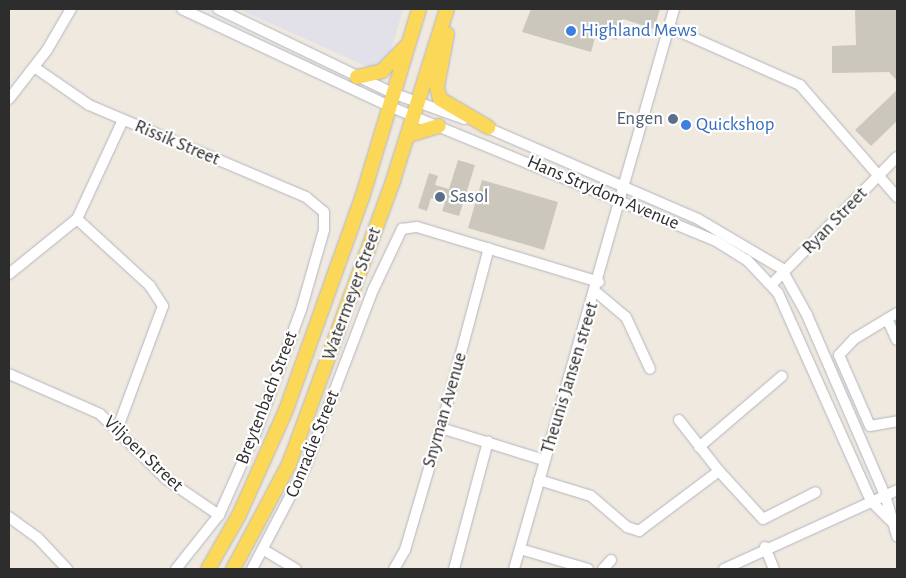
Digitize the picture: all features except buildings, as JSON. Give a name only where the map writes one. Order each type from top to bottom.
[{"type":"main road","name":"Watermeyer Street","points":[[208,569],[239,515],[286,410],[393,100],[419,9]]},
{"type":"main road","name":"Watermeyer Street","points":[[232,569],[289,464],[416,116],[448,9]]},
{"type":"main road","points":[[448,9],[438,94],[448,108],[488,127]]},
{"type":"main road","points":[[357,76],[382,71],[410,39]]},
{"type":"main road","points":[[409,135],[439,126]]},
{"type":"street","points":[[9,99],[34,67],[71,9]]},
{"type":"street","name":"Hans Strydom Avenue","points":[[182,9],[393,100],[419,102],[488,127],[624,186],[734,237],[785,273],[885,495],[891,521],[897,536]]},
{"type":"street","name":"Hans Strydom Avenue","points":[[218,9],[357,76],[416,116],[622,200],[732,249],[772,284],[871,501],[891,521]]},
{"type":"street","name":"Theunis Jansen street","points":[[514,569],[544,460],[598,287],[622,200],[624,186],[674,9]]},
{"type":"street","points":[[669,27],[800,85],[877,177],[897,197]]},
{"type":"street","name":"Rissik Street","points":[[34,67],[83,102],[306,197],[324,212]]},
{"type":"street","points":[[9,274],[77,219],[123,120]]},
{"type":"street","name":"Ryan Street","points":[[772,284],[785,273],[897,157]]},
{"type":"street","name":"Breytenbach Street","points":[[176,569],[219,515],[300,310],[324,230],[324,212]]},
{"type":"street","points":[[77,219],[150,286],[163,306],[118,427]]},
{"type":"street","name":"Conradie Street","points":[[252,569],[264,550],[305,468],[398,233],[407,226],[417,227],[489,248],[598,287]]},
{"type":"street","name":"Snyman Avenue","points":[[394,569],[404,550],[441,428],[489,248]]},
{"type":"street","points":[[598,287],[626,317],[650,369]]},
{"type":"street","points":[[897,313],[846,345],[839,355],[870,426],[897,421]]},
{"type":"street","points":[[887,319],[897,340]]},
{"type":"street","name":"Viljoen Street","points":[[9,374],[82,404],[118,427],[166,479],[219,515]]},
{"type":"street","points":[[700,447],[782,376]]},
{"type":"street","points":[[679,420],[719,472],[763,519],[816,492]]},
{"type":"street","points":[[441,428],[488,440],[544,460]]},
{"type":"street","points":[[454,569],[488,440]]},
{"type":"street","points":[[539,480],[591,496],[639,531],[719,472]]},
{"type":"street","points":[[850,510],[860,500],[863,485]]},
{"type":"street","points":[[724,569],[765,547],[897,490]]},
{"type":"street","points":[[9,517],[37,538],[68,569]]},
{"type":"street","points":[[765,547],[774,569]]},
{"type":"street","points":[[520,549],[588,569]]},
{"type":"street","points":[[264,550],[296,569]]},
{"type":"street","points":[[603,569],[611,560]]},
{"type":"shaded area","points":[[238,9],[403,9],[384,74]]},
{"type":"place","name":"Highland Mews","points":[[571,31]]},
{"type":"place","name":"Engen","points":[[673,119]]},
{"type":"place","name":"Quickshop","points":[[686,125]]},
{"type":"place","name":"Sasol","points":[[440,197]]}]
